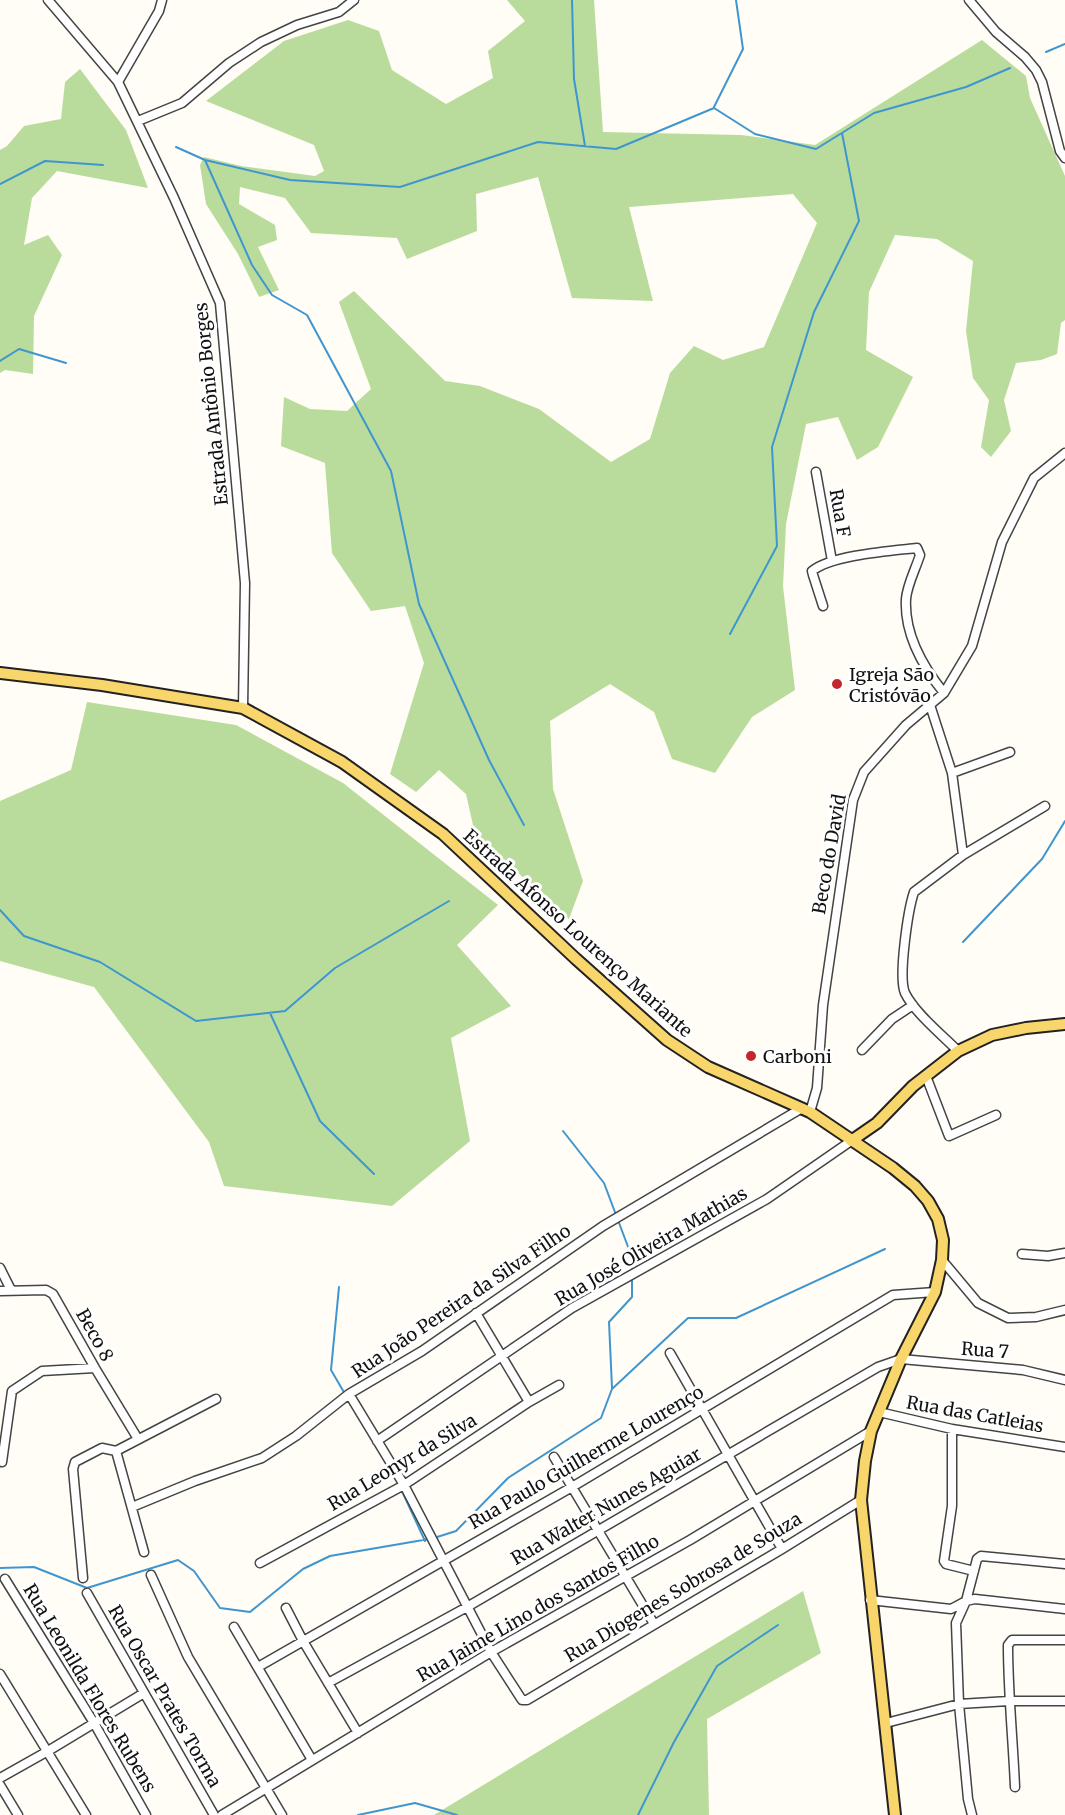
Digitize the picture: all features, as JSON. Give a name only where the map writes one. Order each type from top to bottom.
[{"type":"main road","name":"Estrada Afonso Lourenço Mariante","points":[[0,673],[102,685],[243,708],[342,762],[443,834],[576,959],[667,1040],[708,1067],[806,1110],[892,1168],[915,1186],[928,1201],[938,1219],[943,1240],[942,1260],[935,1292],[901,1359],[872,1431],[865,1461],[861,1500],[895,1815]]},
{"type":"main road","points":[[851,1141],[877,1123],[913,1086],[958,1051],[992,1035],[1026,1028],[1065,1024]]},
{"type":"street","name":"Estrada Antônio Borges","points":[[48,0],[118,82],[138,121],[220,303],[245,583],[243,708]]},
{"type":"street","points":[[118,82],[159,11],[162,0]]},
{"type":"street","points":[[138,121],[182,104],[229,63],[261,42],[297,25],[339,12],[354,0]]},
{"type":"street","points":[[969,0],[996,32],[1025,57],[1036,70],[1057,140],[1065,158]]},
{"type":"street","name":"Beco do David","points":[[806,1110],[817,1088],[823,1005],[853,800],[864,772],[906,725],[945,693],[972,646],[1002,542],[1034,478],[1065,453]]},
{"type":"street","name":"Rua F","points":[[816,472],[832,561]]},
{"type":"street","points":[[823,606],[812,571],[832,561],[909,549],[920,551],[921,555],[906,598],[908,621],[916,651],[933,679],[945,693]]},
{"type":"street","points":[[930,705],[952,773],[963,855]]},
{"type":"street","points":[[952,773],[1010,752]]},
{"type":"street","points":[[958,1051],[913,1005],[904,990],[905,937],[914,892],[963,855],[1045,806]]},
{"type":"street","points":[[862,1050],[892,1019],[913,1005]]},
{"type":"street","points":[[926,1076],[949,1136],[996,1114]]},
{"type":"street","name":"Rua João Pereira da Silva Filho","points":[[132,1507],[195,1481],[262,1458],[296,1436],[349,1394],[422,1351],[603,1226],[806,1110]]},
{"type":"street","name":"Rua José Oliveira Mathias","points":[[377,1442],[589,1298],[638,1270],[673,1254],[767,1199],[851,1141]]},
{"type":"street","points":[[1022,1254],[1048,1256],[1065,1253]]},
{"type":"street","points":[[942,1260],[978,1303],[1008,1318],[1036,1317],[1065,1310]]},
{"type":"street","points":[[0,1268],[11,1290]]},
{"type":"street","name":"Beco 8","points":[[0,1291],[46,1290],[53,1294],[94,1368],[138,1439]]},
{"type":"street","name":"Rua Paulo Guilherme Lourenço","points":[[258,1667],[572,1486],[893,1295],[935,1292]]},
{"type":"street","points":[[476,1313],[529,1402]]},
{"type":"street","points":[[670,1353],[782,1549]]},
{"type":"street","name":"Rua 7","points":[[901,1359],[1023,1370],[1065,1380]]},
{"type":"street","name":"Rua Walter Nunes Aguiar","points":[[328,1683],[467,1607],[878,1367],[901,1359]]},
{"type":"street","points":[[2,1462],[12,1392],[42,1371],[94,1368]]},
{"type":"street","name":"Rua Leonyr da Silva","points":[[260,1563],[404,1485],[529,1402],[559,1385]]},
{"type":"street","points":[[349,1394],[404,1485],[491,1652]]},
{"type":"street","points":[[82,1578],[73,1469],[75,1462],[102,1448],[116,1451],[216,1399]]},
{"type":"street","name":"Rua das Catleias","points":[[879,1412],[951,1430],[1065,1447]]},
{"type":"street","points":[[951,1430],[952,1506],[945,1561],[951,1566],[974,1571]]},
{"type":"street","name":"Rua Jaime Lino dos Santos Filho","points":[[222,1815],[491,1652],[683,1545],[872,1431]]},
{"type":"street","points":[[116,1451],[144,1552]]},
{"type":"street","points":[[554,1457],[654,1624]]},
{"type":"street","name":"Rua Diogenes Sobrosa de Souza","points":[[491,1652],[522,1700],[782,1549],[861,1500]]},
{"type":"street","points":[[972,1815],[968,1799],[959,1704],[956,1623],[966,1601],[978,1557],[1065,1563]]},
{"type":"street","points":[[151,1575],[188,1656],[282,1815]]},
{"type":"street","name":"Rua Leonilda Flores Rubens","points":[[5,1579],[94,1723],[146,1815]]},
{"type":"street","name":"Rua Oscar Prates Torma","points":[[87,1593],[214,1815]]},
{"type":"street","points":[[870,1600],[951,1608],[975,1599],[1065,1609]]},
{"type":"street","points":[[285,1608],[358,1733]]},
{"type":"street","points":[[234,1627],[312,1760]]},
{"type":"street","points":[[1015,1787],[1009,1701],[1009,1642],[1012,1640],[1065,1640]]},
{"type":"street","points":[[0,1674],[86,1815]]},
{"type":"street","points":[[0,1778],[144,1693]]},
{"type":"street","points":[[886,1723],[959,1704],[1065,1701]]},
{"type":"street","points":[[0,1785],[18,1815]]},
{"type":"green space","points":[[507,0],[594,0],[603,132],[741,135],[815,145],[982,40],[1026,76],[1030,98],[1065,176],[1065,320],[1061,323],[1057,354],[1041,360],[1016,363],[1004,400],[1011,431],[991,457],[981,447],[989,400],[973,378],[966,331],[973,261],[937,239],[895,235],[869,292],[866,350],[913,377],[878,447],[857,460],[838,417],[806,424],[786,524],[783,586],[795,690],[752,717],[715,773],[672,759],[654,712],[610,684],[550,721],[553,789],[583,881],[569,919],[475,834],[466,794],[439,770],[416,792],[390,774],[424,663],[405,606],[371,611],[332,553],[325,463],[281,446],[284,397],[310,409],[347,411],[371,389],[339,302],[354,291],[445,381],[480,386],[539,409],[611,462],[650,439],[670,373],[694,346],[723,360],[764,347],[817,223],[793,194],[629,207],[653,301],[572,298],[538,177],[476,194],[477,231],[407,259],[397,238],[311,233],[285,198],[240,187],[239,204],[275,225],[277,240],[258,247],[279,290],[259,297],[238,254],[206,204],[200,165],[204,157],[241,166],[315,176],[324,171],[314,145],[206,101],[284,41],[348,20],[379,31],[392,70],[446,104],[493,78],[488,51],[525,21]]},
{"type":"green space","points":[[80,69],[126,130],[148,188],[57,171],[32,198],[24,245],[48,235],[62,255],[34,316],[33,374],[5,370],[0,373],[0,150],[7,146],[24,126],[61,119],[65,82]]},
{"type":"green space","points":[[87,702],[236,725],[343,783],[498,905],[457,945],[511,1006],[451,1038],[470,1141],[392,1206],[224,1186],[209,1142],[94,987],[0,961],[0,801],[71,770]]},
{"type":"green space","points":[[803,1591],[821,1653],[707,1719],[709,1815],[434,1815]]},
{"type":"waterway","points":[[572,0],[574,79],[585,146]]},
{"type":"waterway","points":[[714,107],[743,49],[736,0]]},
{"type":"waterway","points":[[1046,52],[1065,44]]},
{"type":"waterway","points":[[176,147],[205,160],[290,180],[400,187],[538,142],[616,149],[714,108],[755,134],[816,149],[874,113],[966,87],[1010,68]]},
{"type":"waterway","points":[[730,634],[777,546],[772,447],[814,312],[859,221],[842,133]]},
{"type":"waterway","points":[[205,160],[252,265],[272,295],[307,315],[391,471],[419,604],[489,760],[524,825]]},
{"type":"waterway","points":[[0,184],[45,161],[103,165]]},
{"type":"waterway","points":[[0,361],[19,349],[66,363]]},
{"type":"waterway","points":[[963,942],[1042,859],[1065,821]]},
{"type":"waterway","points":[[0,910],[24,936],[100,962],[196,1021],[285,1011],[335,968],[449,901]]},
{"type":"waterway","points":[[270,1013],[320,1121],[374,1174]]},
{"type":"waterway","points":[[563,1131],[604,1183],[633,1260],[632,1271]]},
{"type":"waterway","points":[[434,1538],[456,1531],[508,1478],[601,1418],[612,1389],[688,1318],[736,1318],[885,1249]]},
{"type":"waterway","points":[[612,1388],[609,1322],[632,1297],[632,1276]]},
{"type":"waterway","points":[[339,1287],[331,1370],[345,1394]]},
{"type":"waterway","points":[[401,1489],[425,1541]]},
{"type":"waterway","points":[[0,1568],[34,1567],[87,1588],[178,1560],[194,1571],[220,1608],[250,1612],[303,1569],[330,1556],[429,1539]]},
{"type":"waterway","points":[[638,1815],[674,1742],[717,1666],[778,1625]]},
{"type":"waterway","points":[[358,1815],[415,1803],[457,1815]]},
{"type":"place","name":"Igreja São Cristóvão","points":[[837,684]]},
{"type":"place","name":"Carboni","points":[[751,1056]]}]
